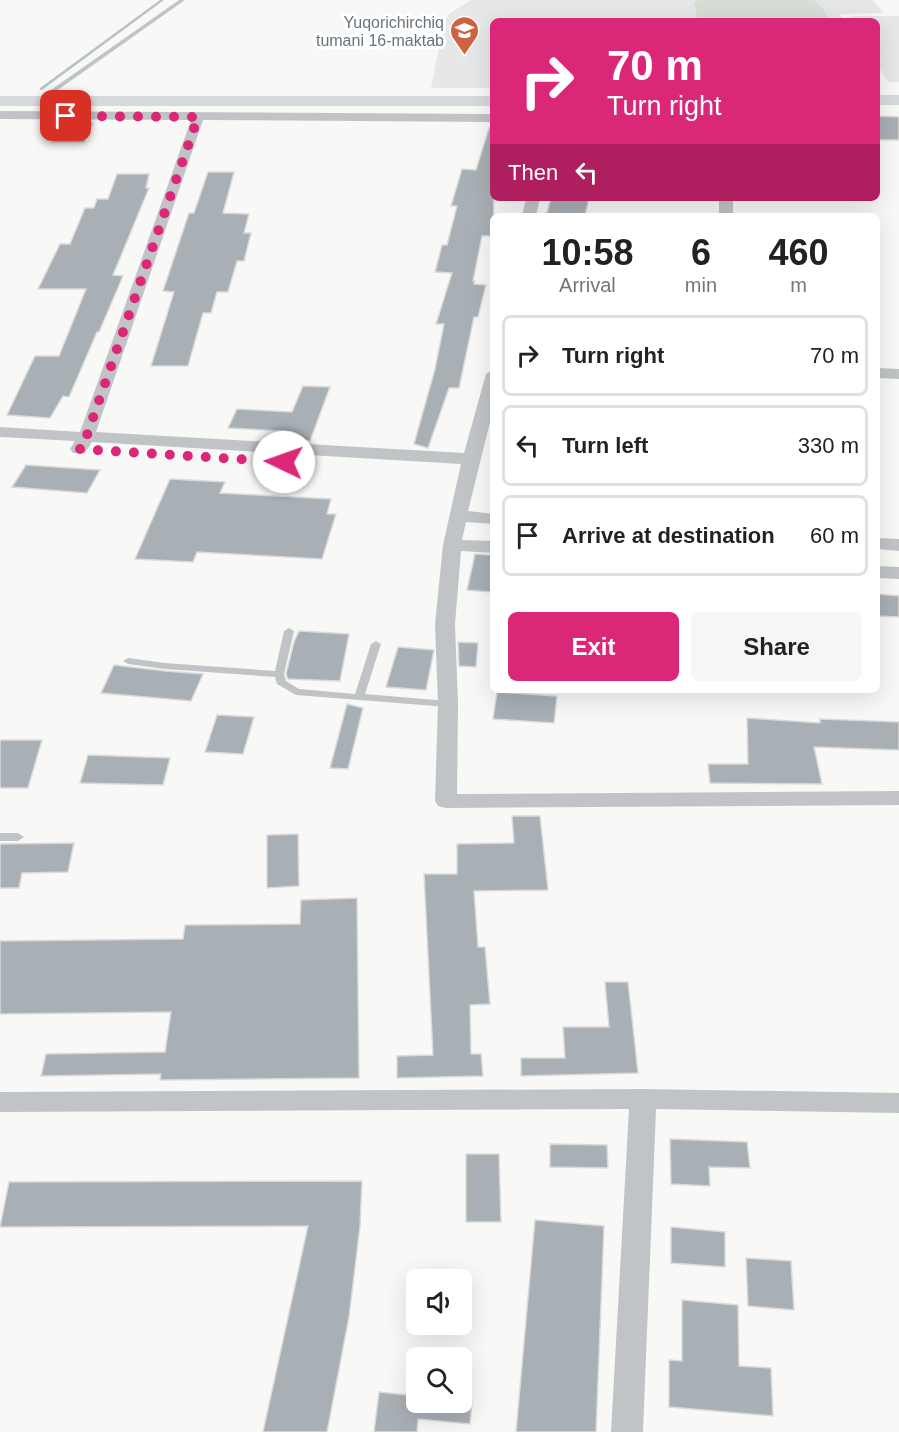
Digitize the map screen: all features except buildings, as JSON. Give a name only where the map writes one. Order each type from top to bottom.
[{"type":"main road","points":[[880,98],[899,98]]},
{"type":"main road","points":[[0,99],[490,99]]},
{"type":"main road","points":[[0,99],[490,99]]},
{"type":"street","points":[[0,115],[490,118]]},
{"type":"street","points":[[83,443],[198,117]]},
{"type":"street","points":[[880,373],[899,374]]},
{"type":"street","points":[[490,389],[469,466],[452,545],[445,624],[448,704],[446,801],[899,798]]},
{"type":"street","points":[[0,432],[83,443]]},
{"type":"street","points":[[0,444],[83,443],[469,466]]},
{"type":"street","points":[[458,516],[490,519]]},
{"type":"street","points":[[880,544],[899,545]]},
{"type":"street","points":[[452,545],[490,548]]},
{"type":"street","points":[[880,572],[899,573]]},
{"type":"street","points":[[0,1102],[643,1099],[899,1103]]},
{"type":"street","points":[[627,1432],[643,1099]]},
{"type":"lane","points":[[43,98],[183,0]]},
{"type":"lane","points":[[289,631],[279,674],[281,682],[296,692],[448,704]]},
{"type":"lane","points":[[359,697],[376,644]]},
{"type":"lane","points":[[128,661],[165,666],[279,674]]},
{"type":"lane","points":[[0,837],[18,837]]},
{"type":"shaded area","name":"Yuqorichirchiq tumani 16-maktab","points":[[471,0],[873,0],[884,13],[840,14],[842,18],[490,18],[490,88],[431,88],[444,23],[449,14]]},
{"type":"shaded area","points":[[698,0],[814,0],[824,10],[828,18],[697,18],[694,3]]},
{"type":"shaded area","points":[[899,16],[899,82],[888,82],[880,69],[880,18],[847,18]]},
{"type":"waterway","points":[[41,89],[162,0]]},
{"type":"place","name":"Yuqorichirchiq tumani 16-maktab","points":[[465,56]]},
{"type":"route","points":[[66,116],[198,117],[86,438],[79,449],[284,462]]}]
